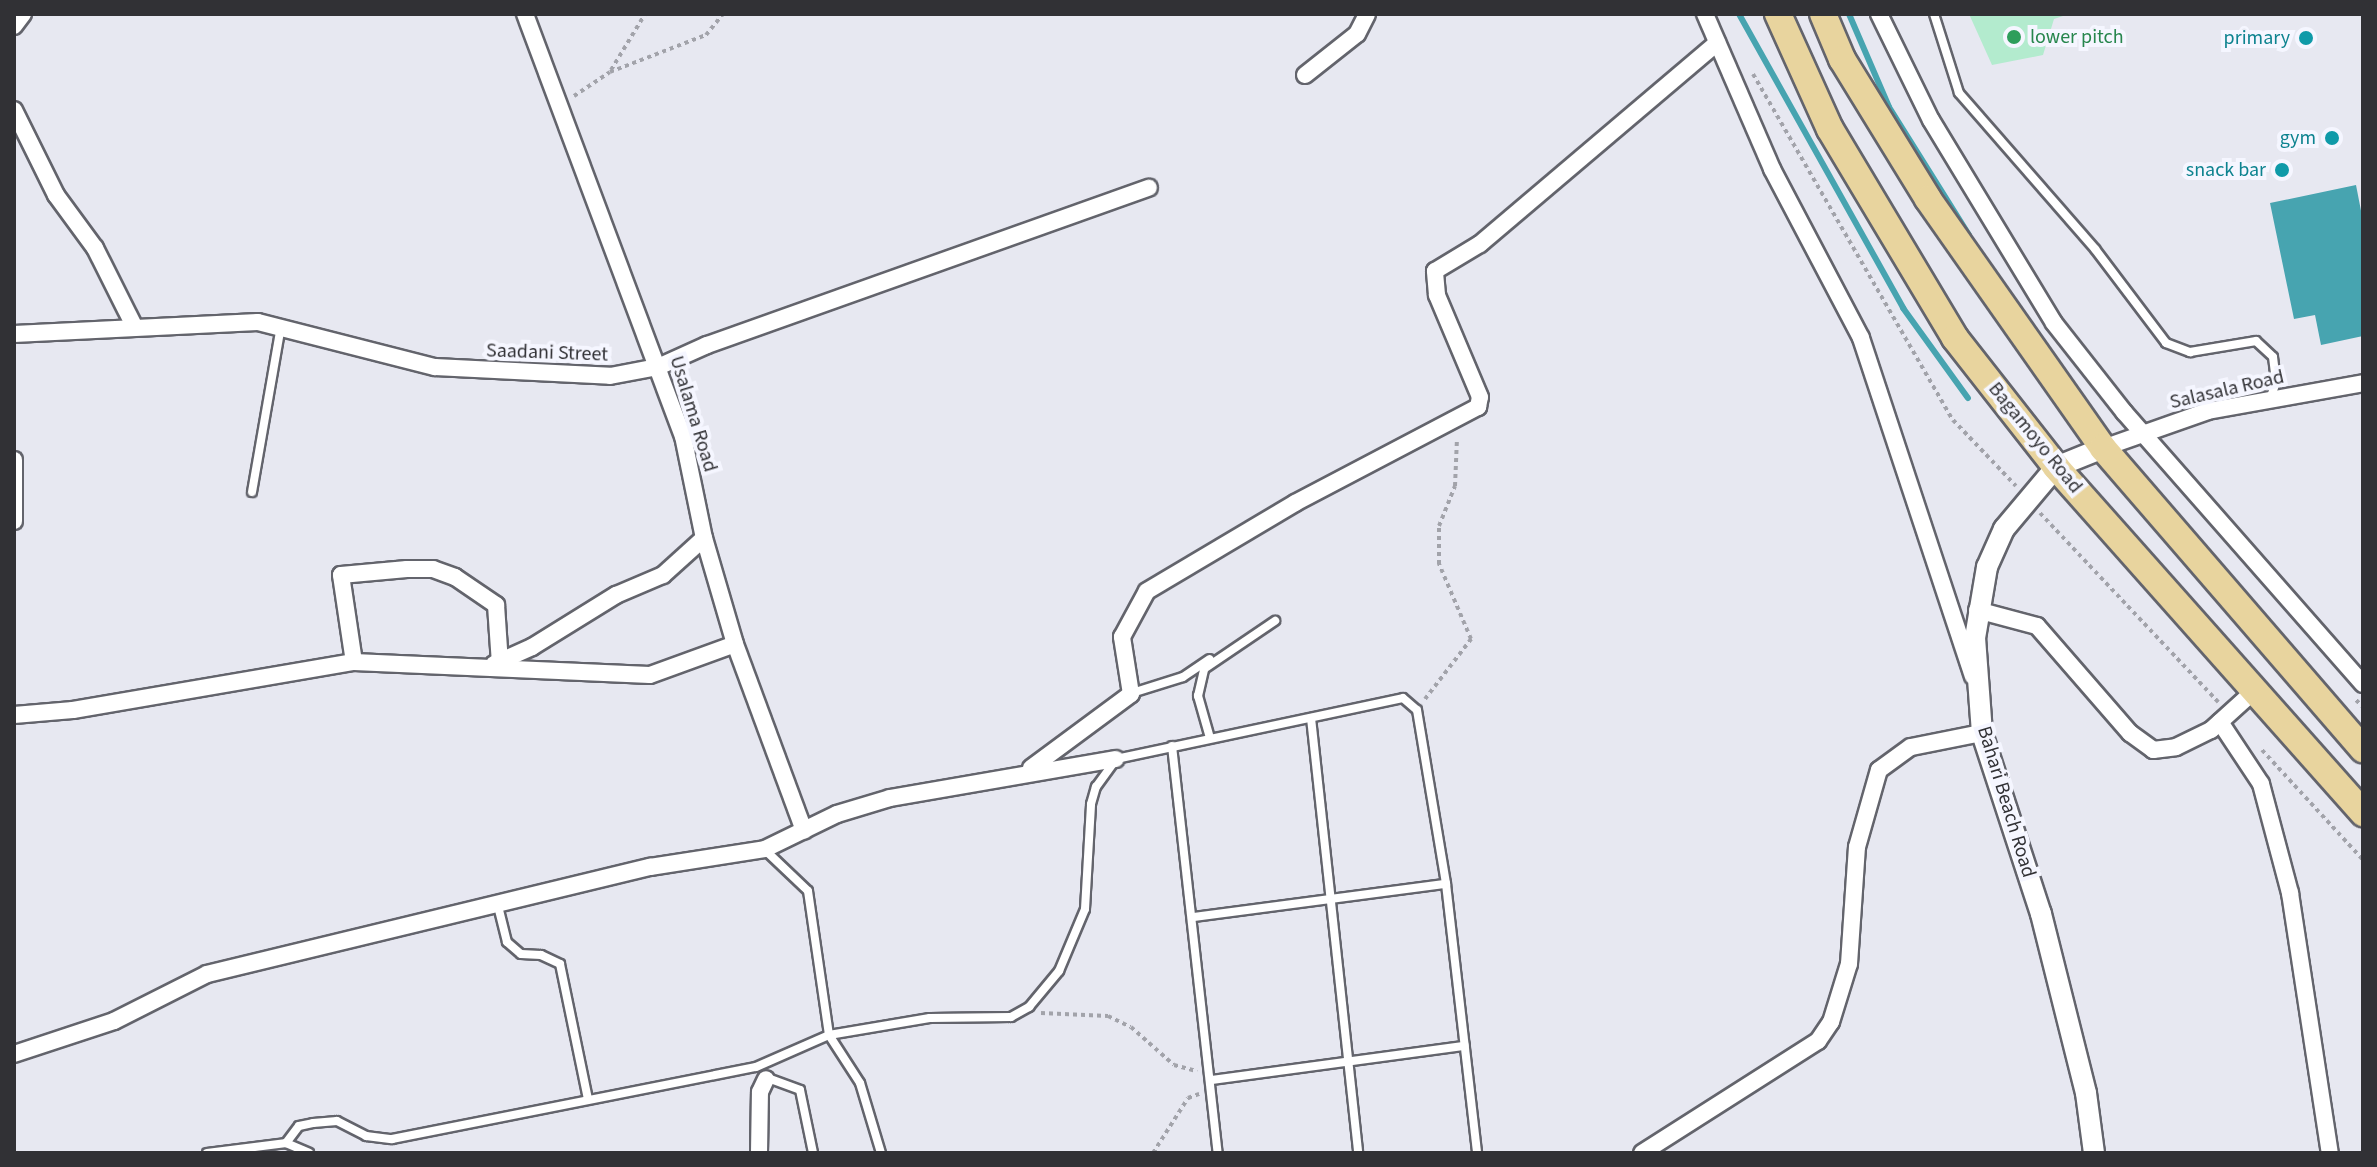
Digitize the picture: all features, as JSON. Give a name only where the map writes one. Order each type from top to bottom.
[{"type":"highway","name":"Bagamoyo Road","points":[[1778,14],[1830,129],[1876,211],[1955,338],[2056,467],[2363,813]]},
{"type":"highway","points":[[1823,14],[1842,59],[1928,199],[2103,448],[2363,749]]},
{"type":"street","points":[[14,26],[23,14]]},
{"type":"street","name":"Usalama Road","points":[[525,14],[683,436],[704,538],[735,644],[804,831]]},
{"type":"street","points":[[1305,75],[1357,34],[1367,14]]},
{"type":"street","points":[[1705,14],[1772,169],[1861,338],[1975,685]]},
{"type":"street","points":[[1879,14],[1931,120],[2054,323],[2144,433],[2363,684]]},
{"type":"street","points":[[1029,770],[1131,694],[1122,637],[1147,591],[1295,503],[1471,413],[1480,397],[1437,295],[1435,271],[1480,244],[1717,43]]},
{"type":"street","points":[[14,110],[56,195],[95,248],[134,326]]},
{"type":"street","name":"Saadani Street","points":[[14,334],[211,320],[281,325],[435,367],[572,377],[658,367],[707,345],[1149,188]]},
{"type":"street","name":"Salasala Road","points":[[2103,448],[2208,411],[2363,383]]},
{"type":"street","points":[[2056,467],[2103,448]]},
{"type":"street","points":[[14,460],[14,521]]},
{"type":"street","name":"Bahari Beach Road","points":[[2056,467],[2004,529],[1977,610],[1975,685],[1982,733],[2041,914],[2086,1093],[2094,1153]]},
{"type":"street","points":[[469,670],[500,663],[616,595],[663,575],[704,538]]},
{"type":"street","points":[[354,662],[341,575],[433,569],[455,577],[496,605],[500,663]]},
{"type":"street","points":[[1977,610],[2037,626],[2081,680],[2153,750],[2176,747],[2224,718],[2253,692]]},
{"type":"street","points":[[14,715],[73,710],[354,662],[469,670],[650,675],[735,644]]},
{"type":"street","points":[[2224,718],[2261,784],[2290,893],[2330,1153]]},
{"type":"street","points":[[1642,1153],[1818,1041],[1831,1022],[1849,964],[1857,847],[1879,770],[1911,747],[1982,733]]},
{"type":"street","points":[[14,1054],[114,1021],[207,974],[650,867],[765,849],[890,798],[1029,770],[1116,759]]},
{"type":"street","points":[[759,1153],[761,1073]]},
{"type":"lane","points":[[1934,14],[1945,61],[1959,93],[2095,249],[2166,343],[2190,352],[2256,341],[2273,357],[2276,382],[2269,400]]},
{"type":"lane","points":[[252,492],[281,325]]},
{"type":"lane","points":[[1131,694],[1183,677],[1275,621]]},
{"type":"lane","points":[[1210,738],[1198,681],[1219,656]]},
{"type":"lane","points":[[286,1143],[299,1126],[313,1123],[337,1121],[366,1136],[392,1139],[588,1099],[761,1073],[829,1035],[930,1018],[1011,1017],[1029,1007],[1059,971],[1085,909],[1091,804],[1096,787],[1116,759],[1403,698],[1417,710],[1446,884],[1477,1153]]},
{"type":"lane","points":[[1311,718],[1358,1153]]},
{"type":"lane","points":[[1172,746],[1194,917],[1218,1153]]},
{"type":"lane","points":[[765,849],[808,891],[829,1035],[860,1083],[881,1153]]},
{"type":"lane","points":[[1194,917],[1446,884]]},
{"type":"lane","points":[[498,906],[507,942],[521,954],[541,955],[560,964],[588,1099]]},
{"type":"lane","points":[[1212,1080],[1465,1046]]},
{"type":"lane","points":[[761,1073],[800,1090],[813,1153]]},
{"type":"lane","points":[[207,1153],[286,1143],[309,1153]]},
{"type":"path","points":[[610,72],[645,14]]},
{"type":"path","points":[[559,106],[610,72],[706,35],[723,14]]},
{"type":"path","points":[[1752,72],[1953,420],[2224,718],[2363,860]]},
{"type":"path","points":[[1417,710],[1471,639],[1442,579],[1439,526],[1455,486],[1456,440],[1471,413]]},
{"type":"path","points":[[1011,1017],[1062,1010],[1108,1016],[1131,1027],[1174,1065],[1212,1080]]},
{"type":"path","points":[[1153,1153],[1188,1098],[1212,1080]]},
{"type":"green space","name":"lower pitch","points":[[1969,14],[2069,14],[2054,19],[2043,55],[1992,65]]},
{"type":"water","points":[[2356,185],[2363,221],[2363,336],[2321,345],[2315,315],[2294,319],[2270,203]]},
{"type":"waterway","points":[[1739,14],[1903,308],[1968,398]]},
{"type":"waterway","points":[[1849,14],[1889,107],[1969,235]]},
{"type":"place","name":"lower pitch","points":[[2014,37]]},
{"type":"place","name":"primary","points":[[2306,38]]},
{"type":"place","name":"gym","points":[[2332,138]]},
{"type":"place","name":"snack bar","points":[[2282,170]]}]
